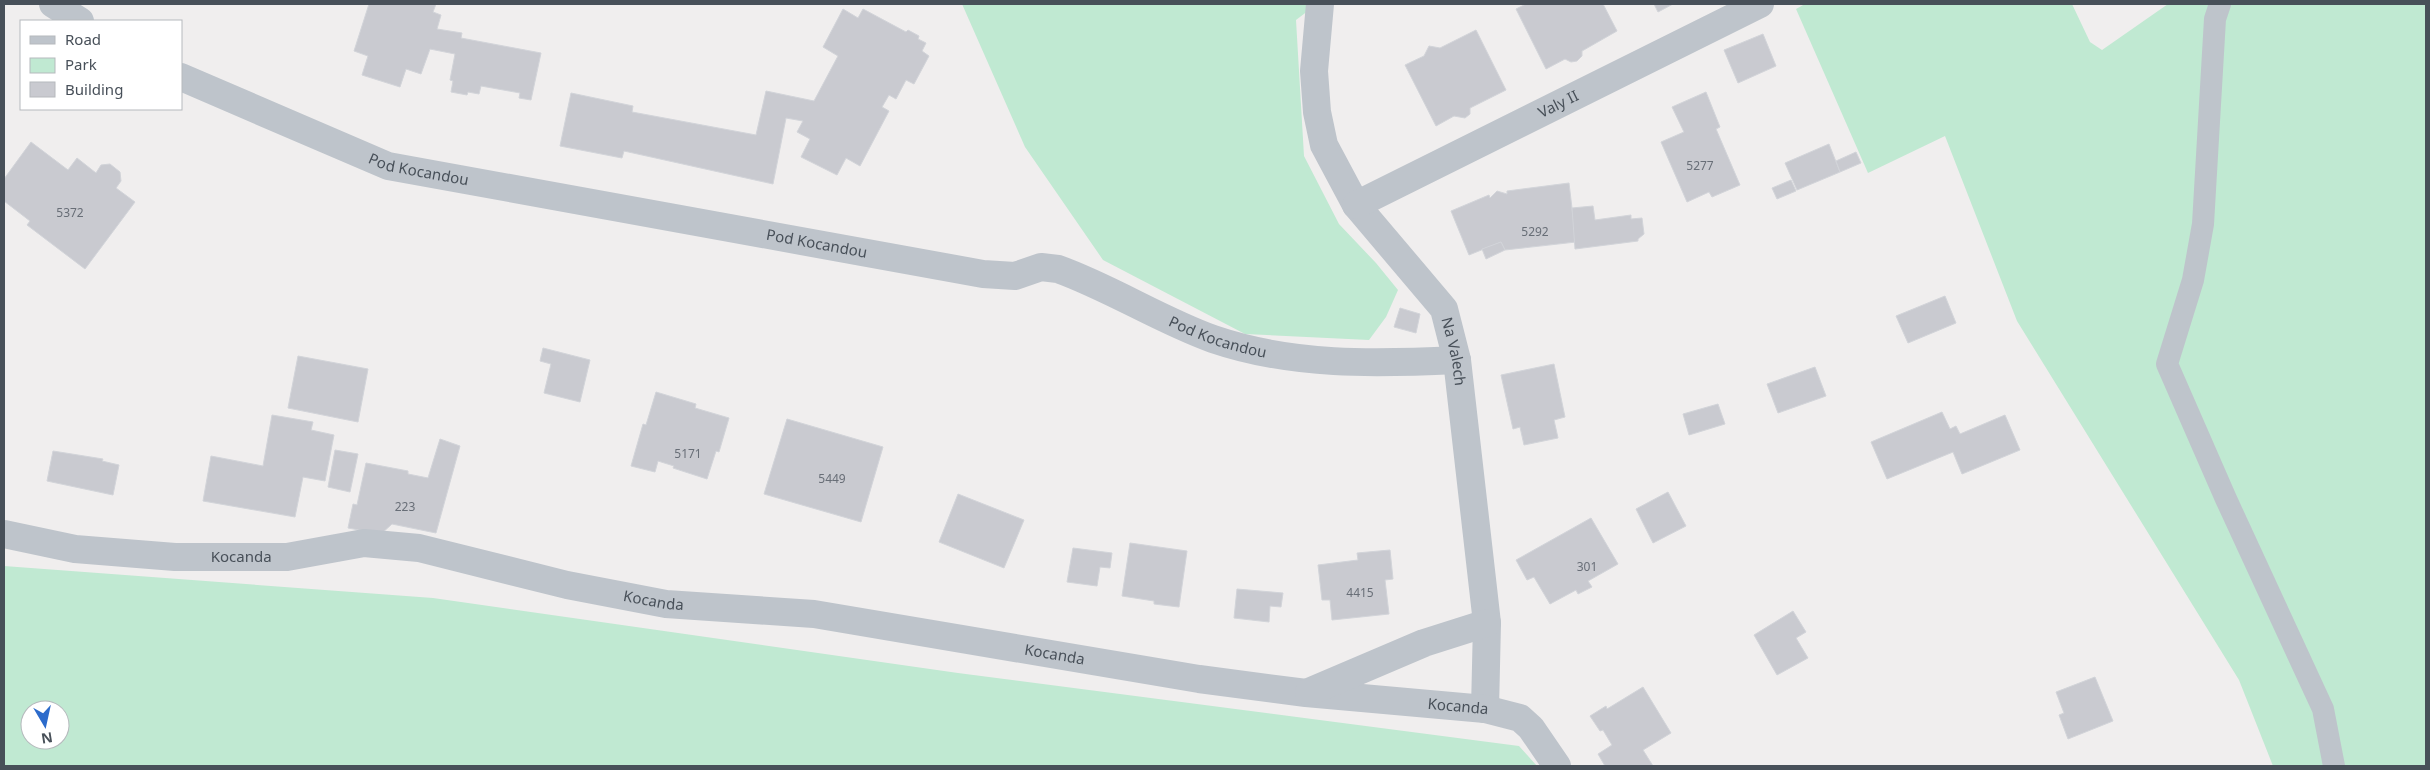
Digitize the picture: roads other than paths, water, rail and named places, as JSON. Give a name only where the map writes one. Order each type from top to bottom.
[{"type":"street","points":[[53,4],[78,20]]},
{"type":"street","name":"Na Valech","points":[[1320,4],[1314,71],[1317,112],[1324,145],[1356,204],[1444,309],[1457,360],[1486,623],[1486,709]]},
{"type":"street","name":"Valy II","points":[[1356,204],[1760,4]]},
{"type":"street","name":"Pod Kocandou","points":[[182,77],[388,166],[983,274],[1015,276],[1041,267],[1058,269],[1212,338],[1254,351],[1300,358],[1378,364],[1457,360]]},
{"type":"street","name":"Kocanda","points":[[4,534],[75,549],[174,557],[287,557],[364,543],[419,548],[567,585],[666,604],[814,614],[1199,679],[1306,693],[1486,709],[1520,718],[1531,728],[1557,766]]},
{"type":"street","points":[[1306,693],[1424,643],[1486,623]]},
{"type":"lane","points":[[2220,4],[2215,19],[2203,224],[2193,280],[2168,364],[2230,508],[2323,709],[2334,766]]}]
